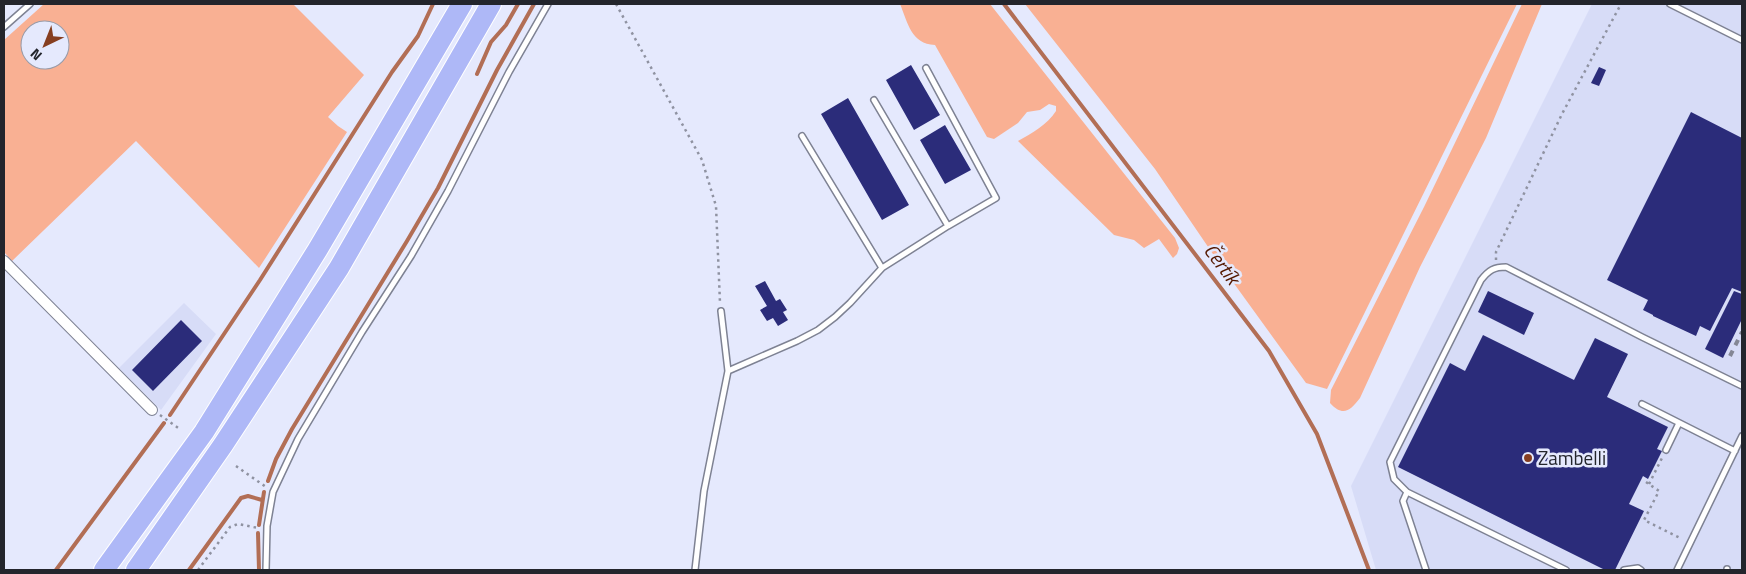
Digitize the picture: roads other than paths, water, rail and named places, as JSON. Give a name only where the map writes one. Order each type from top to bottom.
[{"type":"highway","points":[[104,570],[204,432],[318,249],[462,4]]},
{"type":"highway","points":[[136,570],[223,445],[339,268],[491,4]]},
{"type":"street","points":[[4,261],[152,410]]},
{"type":"lane","points":[[4,27],[30,4]]},
{"type":"lane","points":[[266,570],[267,530],[273,492],[298,439],[362,332],[411,256],[448,191],[509,72],[548,4]]},
{"type":"lane","points":[[1670,4],[1742,40]]},
{"type":"lane","points":[[728,371],[798,341],[818,330],[850,303],[882,268],[996,198],[926,68]]},
{"type":"lane","points":[[874,100],[948,226]]},
{"type":"lane","points":[[802,136],[882,268]]},
{"type":"lane","points":[[1566,570],[1407,492],[1394,479],[1390,462],[1481,280],[1488,270],[1496,267],[1506,267],[1742,386]]},
{"type":"lane","points":[[694,570],[704,491],[728,371],[720,311]]},
{"type":"lane","points":[[1642,404],[1735,451]]},
{"type":"lane","points":[[1666,450],[1679,423]]},
{"type":"lane","points":[[1677,570],[1742,436]]},
{"type":"lane","points":[[1407,492],[1403,501],[1426,570]]},
{"type":"lane","points":[[1624,570],[1638,568],[1641,570]]},
{"type":"waterway","points":[[170,415],[260,280],[392,72],[418,36],[433,4]]},
{"type":"waterway","points":[[477,74],[491,42],[506,25],[518,4]]},
{"type":"waterway","points":[[268,481],[276,459],[292,429],[438,188],[497,70],[534,4]]},
{"type":"waterway","name":"Čertík","points":[[1004,4],[1269,351],[1317,434],[1369,570]]},
{"type":"waterway","points":[[56,570],[164,423]]},
{"type":"waterway","points":[[259,525],[264,492]]},
{"type":"waterway","points":[[189,570],[241,498],[248,496],[262,500]]},
{"type":"waterway","points":[[258,533],[259,570]]},
{"type":"railway","points":[[1730,356],[1742,332]]},
{"type":"place","name":"Zambelli","points":[[1528,458]]}]
